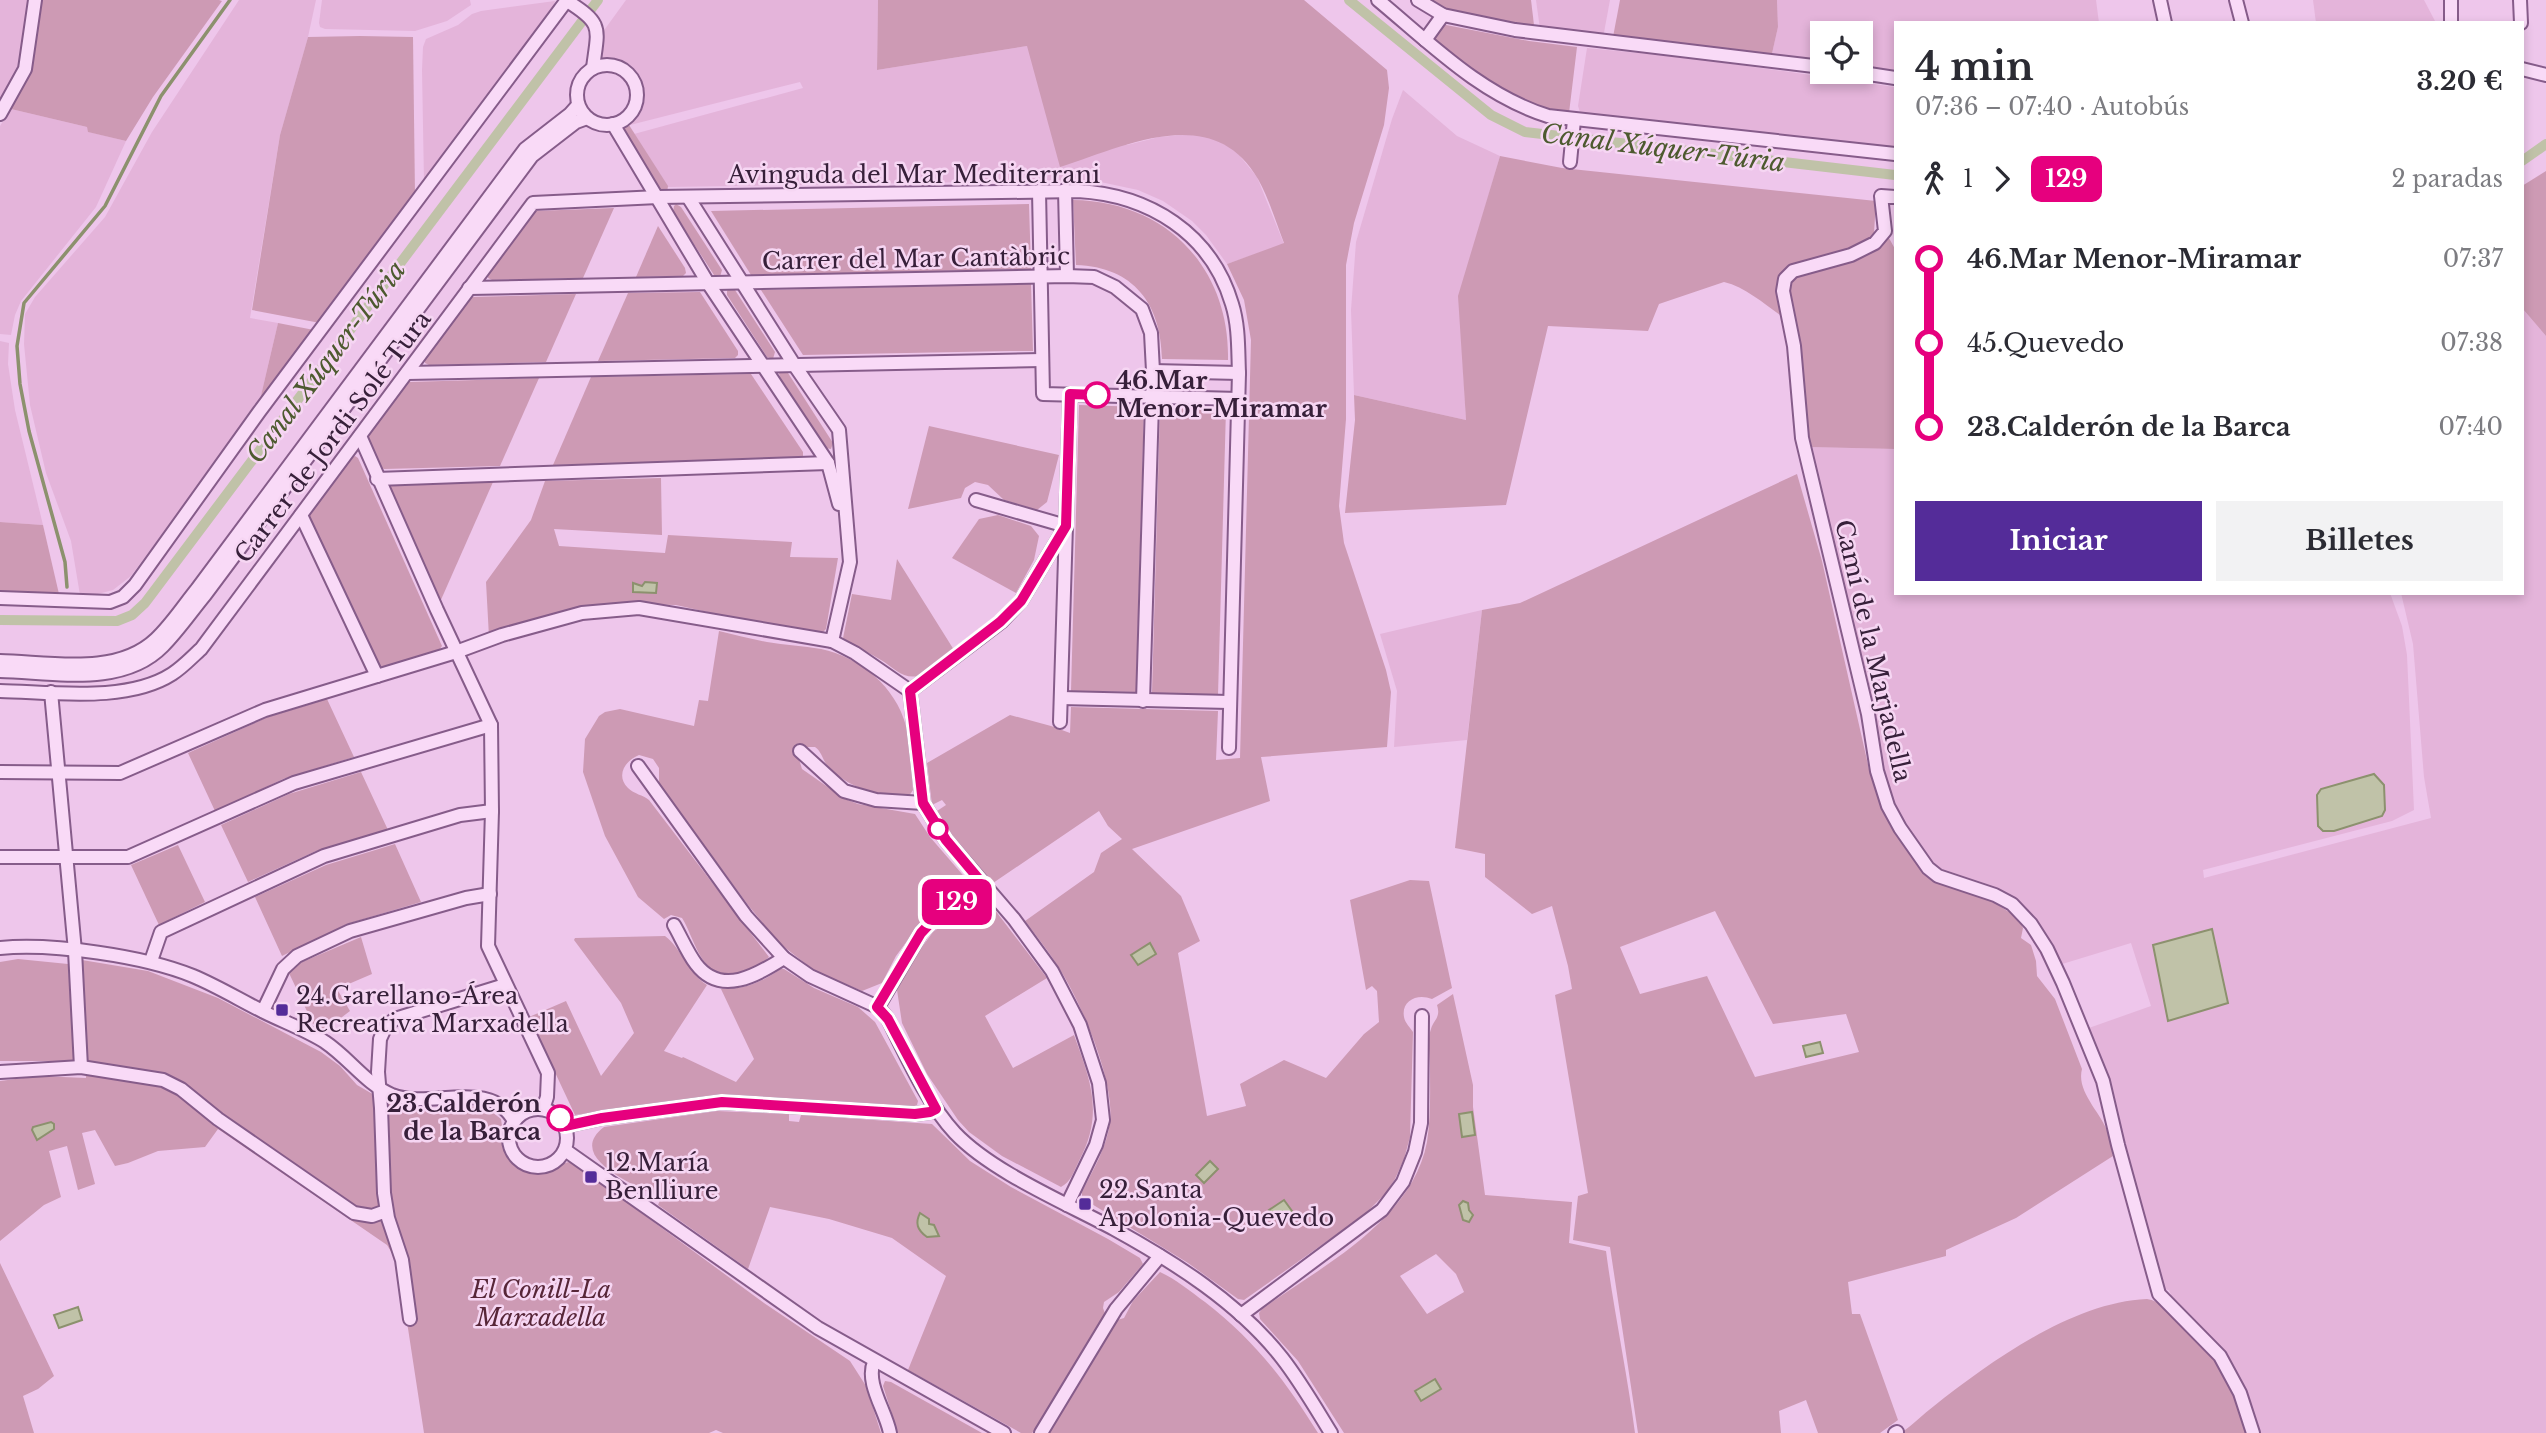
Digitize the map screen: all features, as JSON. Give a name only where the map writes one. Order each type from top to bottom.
[{"type":"street","points":[[0,114],[25,69],[36,0]]},
{"type":"street","points":[[1378,0],[1484,87],[1506,100],[1548,116],[1894,154]]},
{"type":"street","points":[[1418,0],[1443,15],[1480,24],[1577,39],[1810,66]]},
{"type":"street","points":[[2160,0],[2165,21]]},
{"type":"street","points":[[2236,0],[2241,21]]},
{"type":"street","points":[[2451,0],[2451,21]]},
{"type":"street","points":[[2520,0],[2521,21]]},
{"type":"street","points":[[0,598],[110,602],[123,597],[135,585],[258,412],[569,2],[594,20],[598,30],[593,68]]},
{"type":"street","points":[[1425,40],[1443,15]]},
{"type":"street","points":[[613,65],[630,76],[635,85],[635,105],[630,114],[613,124],[595,123],[587,118],[578,105],[581,79],[593,68],[613,65]]},
{"type":"street","points":[[2524,70],[2546,75]]},
{"type":"street","points":[[1873,75],[1894,78]]},
{"type":"street","points":[[0,661],[91,664],[124,657],[155,640],[197,589],[525,149],[578,105]]},
{"type":"street","points":[[0,671],[91,674],[118,672],[141,662],[162,648],[205,595],[533,156],[576,122],[587,118]]},
{"type":"street","points":[[1570,161],[1574,120]]},
{"type":"street","points":[[613,124],[708,283],[828,463],[847,539]]},
{"type":"street","points":[[1065,190],[1067,276]]},
{"type":"street","name":"Avinguda del Mar Mediterrani","points":[[688,197],[1065,190],[1097,192],[1160,212],[1185,231],[1223,279],[1238,333],[1229,748]]},
{"type":"street","points":[[1039,191],[1043,394],[1238,399]]},
{"type":"street","name":"Camí de la Marjadella","points":[[1894,197],[1881,196],[1885,231],[1875,243],[1851,255],[1793,271],[1785,279],[1783,291],[1795,354],[1802,438],[1868,714],[1877,771],[1888,806],[1928,868],[1938,876],[1995,895],[2012,904],[2031,924],[2047,949],[2103,1081],[2160,1294],[2220,1356],[2240,1393],[2253,1433]]},
{"type":"street","points":[[688,197],[795,366],[839,430],[850,562],[832,641]]},
{"type":"street","name":"Carrer de Jordi Solé Tura","points":[[0,691],[107,692],[136,689],[172,674],[201,649],[533,203],[688,197]]},
{"type":"street","name":"Carrer del Mar Cantàbric","points":[[469,288],[1041,276],[1094,277],[1115,287],[1142,309],[1151,333],[1153,371],[1143,701]]},
{"type":"street","points":[[407,373],[1042,359]]},
{"type":"street","points":[[1153,371],[1239,373]]},
{"type":"street","points":[[1060,722],[1070,394]]},
{"type":"street","points":[[360,436],[377,479],[491,725],[492,811],[488,946],[548,1073],[547,1097],[543,1109]]},
{"type":"street","points":[[377,479],[828,463]]},
{"type":"street","points":[[976,500],[1066,526]]},
{"type":"street","points":[[301,514],[377,676]]},
{"type":"street","points":[[910,691],[1000,622],[1021,601],[1066,526]]},
{"type":"street","points":[[0,772],[120,773],[265,710],[456,652],[502,635],[582,613],[639,608],[832,641],[855,653],[910,691],[923,803],[946,840],[1052,971],[1080,1025],[1099,1083],[1103,1120],[1096,1145],[1067,1205]]},
{"type":"street","points":[[51,692],[75,951],[82,1067]]},
{"type":"street","points":[[1061,698],[1229,702]]},
{"type":"street","points":[[0,857],[128,857],[295,783],[491,725]]},
{"type":"street","points":[[800,751],[844,791],[876,800],[923,803]]},
{"type":"street","points":[[638,766],[746,916],[784,958],[810,976],[877,1007],[888,1019],[936,1109],[954,1132],[972,1148],[1067,1205],[1160,1256],[1241,1315],[1280,1356],[1301,1383],[1331,1433]]},
{"type":"street","points":[[151,961],[161,932],[324,856],[460,815],[492,811]]},
{"type":"street","points":[[877,1007],[921,933],[936,917],[983,884]]},
{"type":"street","points":[[262,1011],[283,969],[297,956],[350,932],[466,898],[490,894]]},
{"type":"street","points":[[674,925],[696,964],[718,980],[742,980],[784,958]]},
{"type":"street","points":[[0,948],[39,947],[151,961],[192,976],[326,1043],[379,1089],[411,1099],[483,1098],[509,1111],[514,1121]]},
{"type":"street","points":[[410,1319],[402,1260],[386,1210],[378,1072],[380,1039],[386,1026],[395,1018],[505,985]]},
{"type":"street","points":[[1241,1315],[1382,1210],[1403,1182],[1415,1152],[1421,1123],[1422,1016]]},
{"type":"street","points":[[0,1072],[82,1067],[163,1080],[181,1089],[218,1119],[354,1213],[372,1216],[386,1210]]},
{"type":"street","points":[[565,1126],[602,1118],[722,1102],[915,1114],[936,1109]]},
{"type":"street","points":[[543,1109],[552,1112],[565,1126],[565,1150],[552,1164],[543,1167],[524,1164],[511,1149],[510,1130],[514,1121],[527,1111],[543,1109]]},
{"type":"street","points":[[565,1150],[788,1307],[874,1362],[1004,1433]]},
{"type":"street","points":[[1041,1433],[1116,1309],[1160,1256]]},
{"type":"street","points":[[874,1362],[873,1381],[890,1433]]},
{"type":"shaded area","points":[[0,0],[30,0],[18,69],[0,107]]},
{"type":"shaded area","points":[[239,0],[316,0],[280,135],[250,318],[278,323],[259,404],[131,576],[113,590],[80,595],[71,541],[46,473],[30,405],[24,344],[25,314],[35,297],[105,217],[152,132]]},
{"type":"shaded area","points":[[322,0],[470,0],[471,5],[447,21],[415,31],[325,29],[320,27],[319,23]]},
{"type":"shaded area","points":[[626,0],[878,0],[877,70],[1027,46],[1127,145],[1159,137],[1193,134],[1211,137],[1235,150],[1257,177],[1284,244],[1227,264],[1192,221],[1163,201],[1138,190],[1091,180],[668,187],[634,134],[803,88],[800,82],[630,125],[642,109],[642,84],[635,73],[622,63],[599,61],[597,40]]},
{"type":"shaded area","points":[[1536,0],[1610,0],[1603,38],[1540,29]]},
{"type":"shaded area","points":[[1777,0],[2096,0],[2099,21],[1894,21],[1894,74],[1873,71],[1873,21],[1810,21],[1810,63],[1771,58],[1778,27]]},
{"type":"shaded area","points":[[2313,0],[2424,0],[2435,21],[2316,21]]},
{"type":"shaded area","points":[[555,1],[424,182],[422,70],[426,39],[481,11]]},
{"type":"shaded area","points":[[1587,48],[1691,58],[1810,75],[1810,84],[1873,84],[1894,87],[1894,149],[1612,117],[1581,115],[1578,106]]},
{"type":"shaded area","points":[[1403,90],[1457,136],[1500,156],[1459,296],[1466,420],[1354,395],[1351,310],[1356,242]]},
{"type":"shaded area","points":[[11,109],[87,127],[89,132],[126,141],[96,207],[21,301],[11,335],[0,334],[0,126]]},
{"type":"shaded area","points":[[2524,310],[2546,336],[2546,1433],[2258,1433],[2241,1381],[2230,1362],[2173,1300],[2169,1290],[2162,1289],[2086,1029],[2151,1006],[2131,943],[2059,965],[2030,916],[1936,870],[1894,809],[1884,774],[1857,638],[1809,447],[1894,449],[1894,595],[2391,595],[2402,626],[2407,655],[2414,810],[2392,821],[2203,870],[2204,878],[2431,818],[2424,777],[2413,644],[2401,595],[2524,595]]},
{"type":"shaded area","points":[[0,341],[9,343],[8,364],[15,410],[43,525],[0,522]]},
{"type":"shaded area","points":[[645,582],[657,583],[656,593],[633,592],[633,583],[642,586]]},
{"type":"shaded area","points":[[1482,610],[1467,740],[1394,747],[1397,691],[1380,634]]},
{"type":"shaded area","points":[[2374,774],[2384,785],[2385,810],[2382,816],[2334,831],[2323,831],[2318,826],[2317,795],[2321,789]]},
{"type":"shaded area","points":[[2212,929],[2228,1003],[2168,1021],[2153,945]]},
{"type":"shaded area","points":[[1150,943],[1156,954],[1138,965],[1131,955]]},
{"type":"shaded area","points":[[1820,1042],[1823,1053],[1806,1057],[1803,1046]]},
{"type":"shaded area","points":[[1472,1112],[1475,1135],[1462,1137],[1459,1114]]},
{"type":"shaded area","points":[[51,1122],[54,1129],[37,1140],[33,1127]]},
{"type":"shaded area","points":[[1210,1161],[1218,1169],[1204,1183],[1196,1175]]},
{"type":"shaded area","points":[[1284,1200],[1292,1211],[1285,1216],[1282,1212],[1274,1217],[1269,1210]]},
{"type":"shaded area","points":[[1463,1201],[1468,1203],[1473,1215],[1469,1222],[1463,1220],[1459,1205]]},
{"type":"shaded area","points":[[920,1213],[929,1219],[929,1224],[934,1225],[939,1236],[927,1237],[921,1232],[917,1223]]},
{"type":"shaded area","points":[[78,1307],[82,1320],[59,1328],[54,1315]]},
{"type":"shaded area","points":[[1435,1379],[1441,1389],[1421,1401],[1415,1391]]},
{"type":"green space","points":[[38,0],[222,1],[153,97],[126,141],[88,132],[87,127],[11,109],[29,72]]},
{"type":"green space","points":[[878,0],[1304,0],[1387,70],[1389,88],[1384,125],[1354,223],[1346,265],[1346,419],[1339,506],[1344,543],[1391,692],[1387,747],[1261,757],[1270,801],[1132,849],[1181,896],[1200,941],[1178,953],[1207,1116],[1246,1106],[1240,1084],[1284,1060],[1326,1078],[1364,1034],[1379,1022],[1377,991],[1372,986],[1366,990],[1350,900],[1410,880],[1429,881],[1452,988],[1432,999],[1412,999],[1405,1006],[1405,1019],[1413,1032],[1410,1137],[1404,1159],[1386,1193],[1364,1215],[1244,1300],[1238,1299],[1188,1263],[1082,1198],[1082,1192],[1106,1140],[1110,1122],[1107,1085],[1094,1041],[1076,998],[1053,959],[1025,921],[1094,872],[1101,853],[1122,839],[1108,826],[1099,811],[993,883],[961,850],[934,813],[946,805],[942,800],[932,805],[927,763],[1010,715],[1070,733],[1071,707],[1218,711],[1216,760],[1240,758],[1251,340],[1244,300],[1227,264],[1284,243],[1258,179],[1239,155],[1217,141],[1193,135],[1166,136],[1139,141],[1060,167],[1027,46],[877,70]]},
{"type":"green space","points":[[1427,0],[1531,0],[1534,25],[1479,19]]},
{"type":"green space","points":[[1620,0],[1777,0],[1778,27],[1771,58],[1613,37]]},
{"type":"green space","points":[[1441,24],[1577,47],[1569,113],[1544,110],[1526,103],[1483,78],[1431,36]]},
{"type":"green space","points":[[308,37],[413,37],[415,196],[320,323],[252,310],[280,135]]},
{"type":"green space","points":[[629,125],[668,186],[667,193],[661,192],[620,130]]},
{"type":"green space","points":[[1500,156],[1562,168],[1876,201],[1874,233],[1868,243],[1782,276],[1776,288],[1780,315],[1746,291],[1724,282],[1659,304],[1648,331],[1548,326],[1506,505],[1345,513],[1355,420],[1354,395],[1466,420],[1458,296]]},
{"type":"green space","points":[[2546,171],[2546,336],[2524,310],[2524,185]]},
{"type":"green space","points":[[1073,200],[1106,203],[1137,212],[1163,227],[1186,246],[1204,269],[1218,296],[1226,327],[1228,360],[1162,359],[1156,321],[1140,292],[1114,273],[1096,267],[1076,265]]},
{"type":"green space","points":[[676,204],[681,207],[722,270],[720,277],[714,275],[673,212]]},
{"type":"green space","points":[[1029,204],[1031,269],[751,275],[711,211]]},
{"type":"green space","points":[[614,208],[583,278],[488,278],[488,274],[535,211]]},
{"type":"green space","points":[[658,226],[685,268],[686,273],[683,276],[636,277]]},
{"type":"green space","points":[[1884,229],[1894,247],[1894,449],[1809,447],[1789,307],[1789,288],[1795,276],[1845,260]]},
{"type":"green space","points":[[1031,284],[1033,351],[803,355],[761,290]]},
{"type":"green space","points":[[730,288],[735,290],[775,352],[773,359],[767,357],[727,295]]},
{"type":"green space","points":[[700,292],[738,351],[735,358],[598,361],[628,293]]},
{"type":"green space","points":[[576,294],[546,362],[425,363],[425,359],[471,297]]},
{"type":"green space","points":[[278,323],[314,330],[259,404]]},
{"type":"green space","points":[[779,373],[788,373],[833,443],[831,449],[825,448],[780,378]]},
{"type":"green space","points":[[751,374],[803,452],[801,459],[553,465],[591,377]]},
{"type":"green space","points":[[539,378],[500,466],[384,469],[380,467],[367,439],[409,382]]},
{"type":"green space","points":[[1079,405],[1144,407],[1136,692],[1071,691]]},
{"type":"green space","points":[[1160,408],[1226,409],[1218,695],[1152,693]]},
{"type":"green space","points":[[929,426],[1059,455],[1047,502],[1037,510],[1004,500],[988,485],[975,482],[965,488],[961,498],[908,509]]},
{"type":"green space","points":[[355,456],[442,646],[439,650],[379,668],[308,515]]},
{"type":"green space","points":[[1797,474],[1822,561],[1869,769],[1890,826],[1926,876],[1992,901],[2018,918],[2023,928],[2021,938],[2031,945],[2037,976],[2055,999],[2082,1069],[2083,1086],[2105,1125],[2113,1156],[2016,1218],[1946,1250],[1946,1256],[1848,1282],[1852,1314],[1860,1314],[1898,1420],[1880,1433],[1818,1433],[1806,1400],[1779,1411],[1781,1433],[1638,1433],[1610,1247],[1573,1240],[1578,1196],[1588,1193],[1555,995],[1572,989],[1552,906],[1532,914],[1485,877],[1485,854],[1455,848],[1482,610],[1520,603]],"holes":[[[1715,911],[1773,1024],[1846,1014],[1859,1052],[1755,1077],[1707,976],[1640,994],[1620,947]]]},
{"type":"green space","points":[[661,478],[662,535],[554,529],[559,546],[665,553],[668,535],[792,542],[790,557],[838,558],[826,629],[823,632],[778,628],[676,605],[626,604],[589,607],[489,637],[486,582],[531,520],[545,481]]},
{"type":"green space","points":[[493,482],[440,602],[390,490],[391,486]]},
{"type":"green space","points":[[998,515],[1031,526],[1039,536],[1034,560],[1016,593],[952,558],[979,519]]},
{"type":"green space","points":[[0,522],[43,525],[59,594],[0,592]]},
{"type":"green space","points":[[897,559],[954,650],[923,675],[910,676],[900,673],[843,638],[852,594],[891,600]]},
{"type":"green space","points":[[719,631],[767,642],[821,649],[849,659],[885,687],[901,712],[910,750],[913,790],[909,796],[876,793],[844,780],[827,765],[815,747],[805,747],[798,756],[802,769],[845,799],[858,804],[915,814],[930,837],[968,881],[966,886],[922,921],[896,956],[882,983],[862,991],[815,971],[779,943],[659,784],[659,768],[653,759],[639,755],[630,760],[622,773],[624,783],[630,790],[649,800],[769,957],[748,971],[727,975],[716,972],[702,958],[682,918],[671,915],[664,919],[638,897],[605,836],[583,772],[585,739],[599,716],[620,709],[694,726],[699,700],[708,701]]},
{"type":"green space","points":[[327,699],[354,757],[283,779],[215,811],[188,753],[268,717]]},
{"type":"green space","points":[[361,772],[388,830],[316,851],[248,882],[221,825],[289,794]]},
{"type":"green space","points":[[395,844],[421,902],[347,924],[282,956],[255,897],[326,865]]},
{"type":"green space","points":[[178,845],[205,902],[159,925],[131,865]]},
{"type":"green space","points":[[981,897],[988,901],[1047,978],[985,1016],[1013,1068],[1074,1035],[1090,1083],[1093,1113],[1087,1144],[1074,1172],[1061,1187],[1002,1156],[969,1132],[927,1074],[902,1023],[897,990],[908,966],[933,932]]},
{"type":"green space","points":[[665,936],[694,974],[707,985],[664,1051],[736,1082],[754,1059],[721,989],[752,984],[784,969],[814,988],[858,1007],[875,1022],[918,1101],[917,1105],[912,1107],[718,1096],[575,1115],[529,1017],[566,1001],[601,1076],[634,1033],[621,1003],[574,940]]},
{"type":"green space","points":[[361,937],[372,974],[337,989],[350,1011],[325,1030],[313,1024],[289,973],[295,965]]},
{"type":"green space","points":[[18,959],[68,964],[75,1056],[73,1061],[0,1061],[0,962]]},
{"type":"green space","name":"El Conill-La Marxadella","points":[[82,960],[148,971],[218,998],[321,1052],[340,1066],[357,1085],[395,1107],[421,1109],[478,1106],[492,1112],[501,1119],[506,1154],[520,1169],[540,1173],[572,1162],[764,1303],[850,1361],[866,1386],[881,1433],[723,1433],[716,1430],[709,1433],[424,1433],[398,1263],[387,1245],[218,1129],[205,1147],[158,1151],[115,1166],[95,1130],[82,1133],[95,1184],[78,1190],[67,1146],[49,1151],[61,1197],[44,1205],[0,1241],[0,1081],[39,1076],[86,1078]]},
{"type":"green space","points":[[1453,994],[1473,1085],[1473,1107],[1485,1195],[1572,1202],[1569,1243],[1606,1251],[1635,1433],[1344,1433],[1298,1361],[1260,1319],[1259,1313],[1262,1309],[1337,1258],[1384,1218],[1403,1195],[1418,1170],[1427,1142],[1429,1038],[1438,1016],[1437,1005]],"holes":[[[1436,1254],[1456,1274],[1464,1292],[1427,1314],[1400,1276]]]},
{"type":"green space","points":[[717,1111],[789,1114],[789,1121],[799,1122],[801,1115],[932,1124],[970,1161],[1011,1187],[1140,1258],[1143,1264],[1119,1292],[1104,1302],[1106,1316],[1039,1426],[1032,1433],[1021,1433],[908,1370],[946,1276],[892,1238],[829,1219],[770,1207],[748,1269],[658,1205],[661,1198],[609,1170],[598,1160],[593,1150],[594,1138],[604,1127]]},
{"type":"green space","points":[[0,1263],[54,1376],[38,1389],[23,1396],[34,1433],[0,1433]]},
{"type":"green space","points":[[1160,1272],[1205,1302],[1254,1347],[1281,1378],[1318,1433],[1046,1433],[1114,1321],[1124,1318],[1133,1301]]},
{"type":"green space","points":[[2147,1299],[2167,1310],[2213,1358],[2235,1399],[2248,1433],[1901,1433],[1981,1371],[2034,1337],[2091,1311]]},
{"type":"green space","points":[[885,1381],[982,1433],[898,1433],[883,1386]]},
{"type":"waterway","points":[[67,587],[65,562],[29,431],[20,384],[17,346],[24,303],[105,206],[161,96],[230,0]]},
{"type":"waterway","name":"Canal Xúquer-Túria","points":[[0,620],[117,621],[132,615],[145,603],[598,0]]},
{"type":"waterway","name":"Canal Xúquer-Túria","points":[[1349,0],[1491,115],[1525,132],[1894,175]]},
{"type":"waterway","name":"Canal Xúquer-Túria","points":[[2524,160],[2546,144]]},
{"type":"bus line","name":"129","points":[[560,1118],[565,1126],[602,1118],[722,1102],[915,1114],[936,1109],[888,1019],[877,1007],[921,933],[936,917],[983,884],[931,820],[923,803],[910,691],[1000,622],[1021,601],[1042,568],[1066,526],[1070,394],[1097,395]]},
{"type":"place","name":"46.Mar Menor-Miramar","points":[[1097,395]]},
{"type":"place","name":"24.Garellano-Área Recreativa Marxadella","points":[[282,1010]]},
{"type":"place","name":"23.Calderón de la Barca","points":[[560,1118]]},
{"type":"place","name":"12.María Benlliure","points":[[591,1177]]},
{"type":"place","name":"22.Santa Apolonia-Quevedo","points":[[1085,1204]]}]
